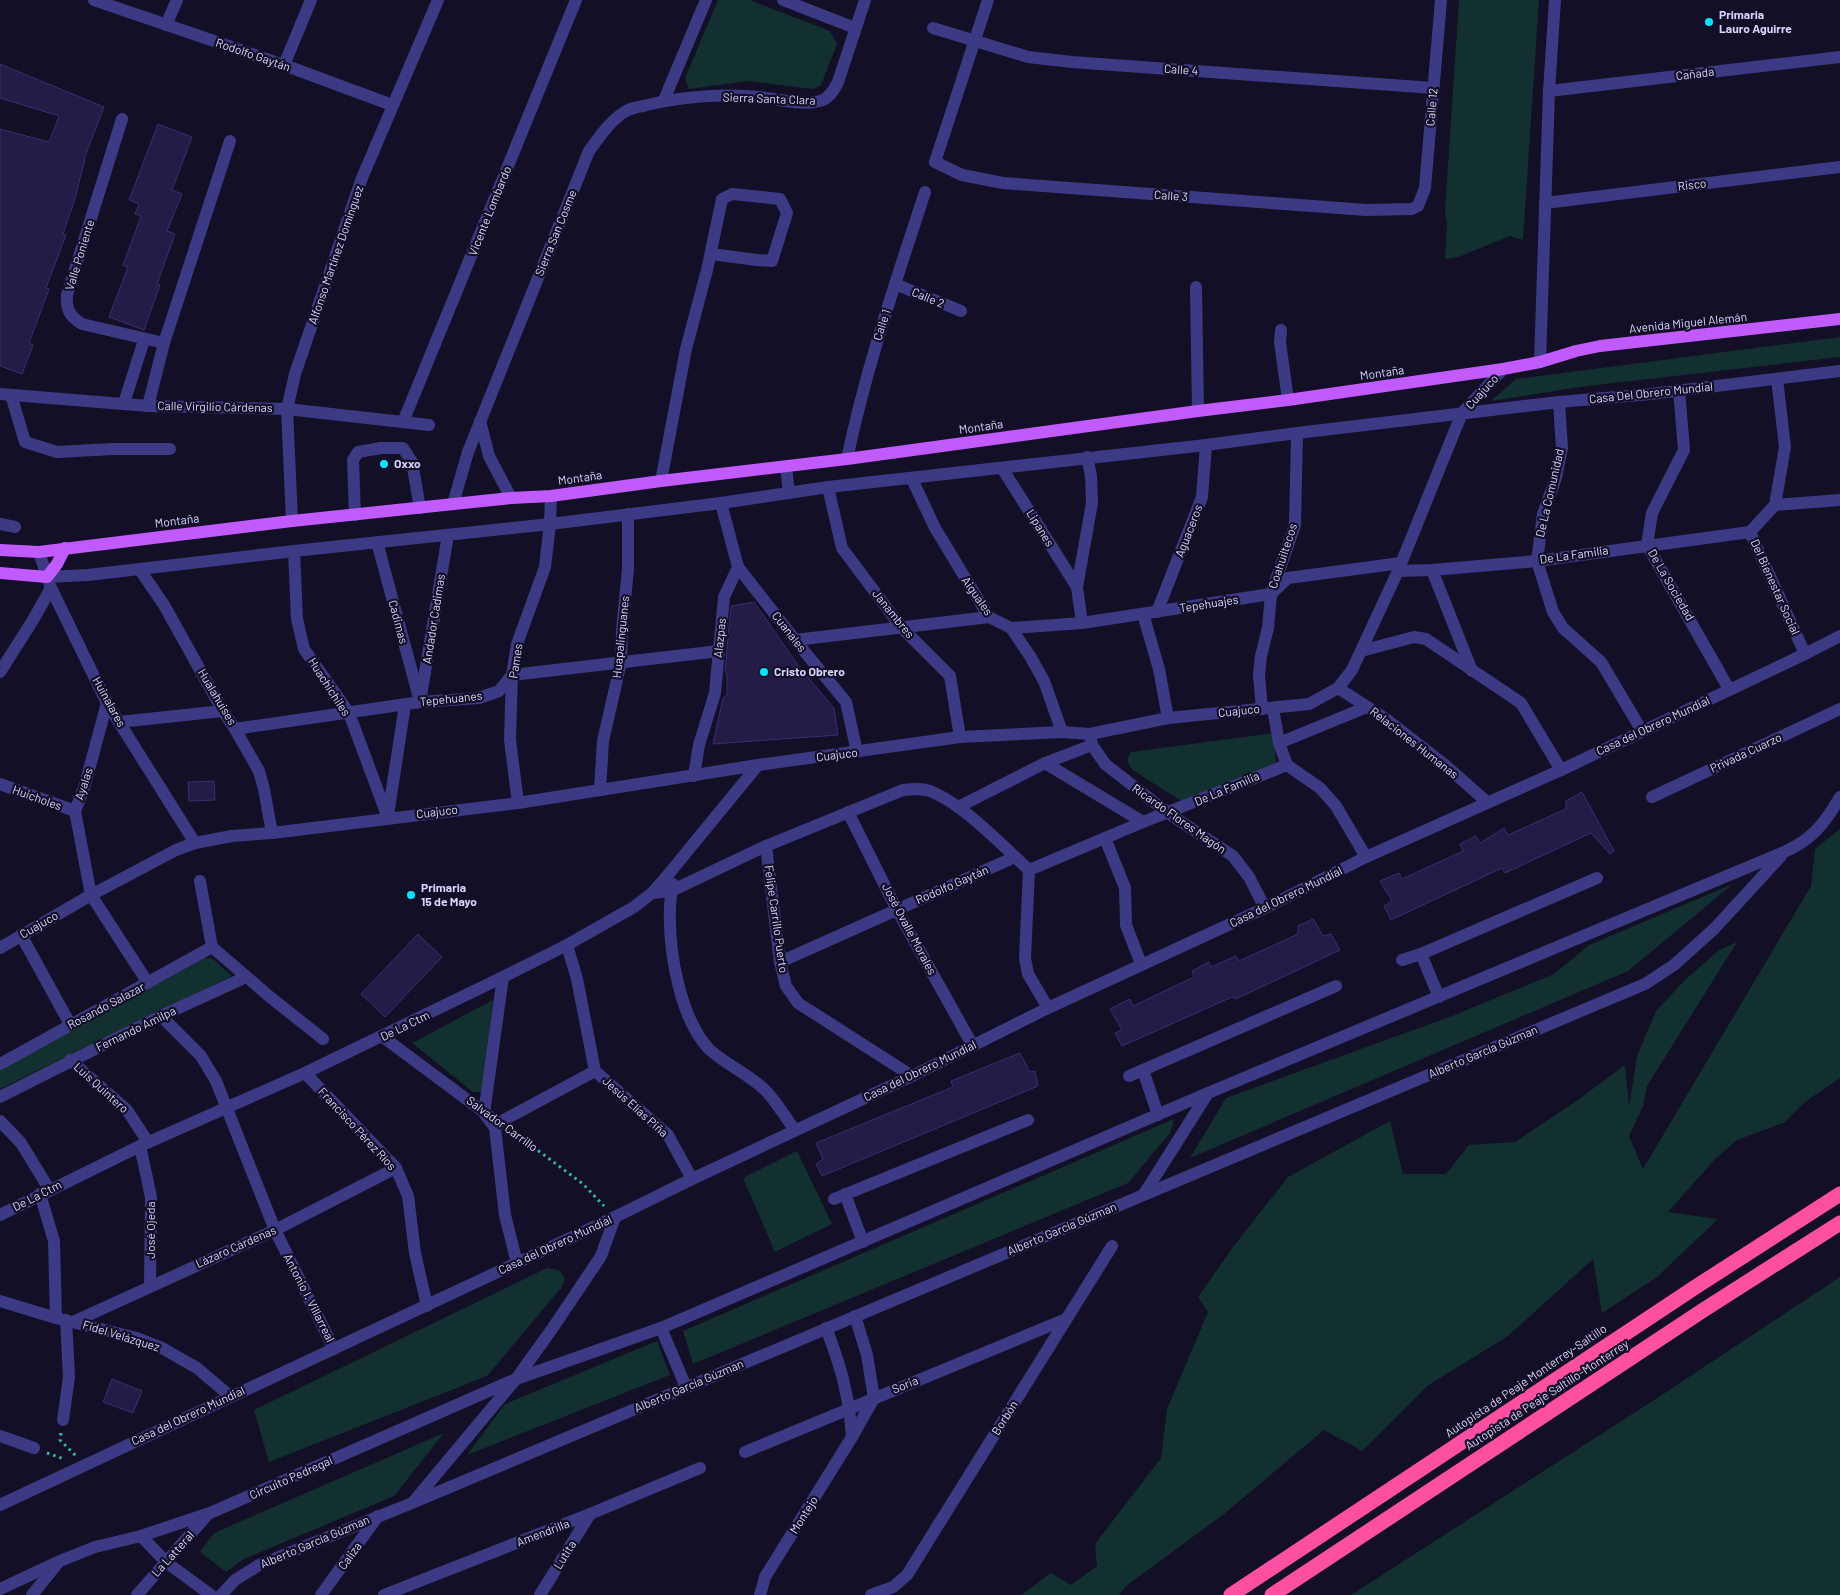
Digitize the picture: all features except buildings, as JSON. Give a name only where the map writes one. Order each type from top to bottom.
[{"type":"highway","name":"Autopista de Peaje Monterrey-Saltillo","points":[[1231,1595],[1697,1286],[1840,1194]]},
{"type":"highway","name":"Autopista de Peaje Saltillo-Monterrey","points":[[1272,1595],[1697,1314],[1840,1223]]},
{"type":"main road","name":"Avenida Miguel Alemán","points":[[1540,362],[1600,346],[1840,319]]},
{"type":"main road","name":"Montaña","points":[[0,550],[38,552],[292,521],[511,498],[551,496],[786,467],[1288,400],[1540,362]]},
{"type":"main road","points":[[0,573],[49,583],[65,548]]},
{"type":"street","name":"Rodolfo Gaytán","points":[[94,0],[284,65],[392,105]]},
{"type":"street","points":[[166,25],[177,0]]},
{"type":"street","points":[[284,65],[311,0]]},
{"type":"street","name":"Alfonso Martínez Domínguez","points":[[292,521],[286,409],[295,374],[359,188],[392,105],[438,0]]},
{"type":"street","name":"Vicente Lombardo","points":[[403,422],[576,0]]},
{"type":"street","points":[[664,100],[706,0]]},
{"type":"street","points":[[783,0],[855,28]]},
{"type":"street","name":"Sierra Santa Clara","points":[[664,100],[748,97],[810,103],[823,100],[832,92],[838,82],[865,0]]},
{"type":"street","points":[[974,39],[988,0]]},
{"type":"street","name":"Calle 12","points":[[1412,209],[1418,206],[1425,188],[1440,0]]},
{"type":"street","points":[[1540,362],[1544,203],[1555,0]]},
{"type":"street","name":"Calle 4","points":[[933,28],[1028,57],[1072,62],[1433,88]]},
{"type":"street","name":"Calle 3","points":[[974,39],[934,162],[962,175],[1003,183],[1366,210],[1412,209]]},
{"type":"street","name":"Cañada","points":[[1549,91],[1840,57]]},
{"type":"street","name":"Sierra San Cosme","points":[[454,504],[468,452],[589,151],[611,123],[628,110],[664,100]]},
{"type":"street","name":"Valle Poniente","points":[[122,119],[67,295],[66,304],[68,312],[82,324],[144,340],[164,343]]},
{"type":"street","points":[[148,406],[164,343],[230,141]]},
{"type":"street","name":"Risco","points":[[1544,203],[1840,167]]},
{"type":"street","name":"Calle 1","points":[[847,459],[877,339],[925,192]]},
{"type":"street","points":[[662,481],[686,349],[711,254],[722,199],[732,194],[780,199],[787,213],[772,260],[711,254]]},
{"type":"street","name":"Calle 2","points":[[895,284],[961,311]]},
{"type":"street","points":[[1196,288],[1198,411]]},
{"type":"street","points":[[1281,330],[1280,342],[1288,400]]},
{"type":"street","points":[[124,403],[144,340]]},
{"type":"street","name":"Cuajuco","points":[[0,948],[90,895],[176,850],[195,843],[232,836],[272,833],[518,803],[758,765],[960,737],[1062,732],[1091,740],[1168,718],[1309,704],[1338,688],[1352,670],[1399,567],[1462,413],[1503,369]]},
{"type":"street","name":"Casa Del Obrero Mundial","points":[[1462,413],[1840,371]]},
{"type":"street","points":[[1777,379],[1785,447],[1775,505],[1840,500]]},
{"type":"street","name":"De La Sociedad","points":[[1679,390],[1684,450],[1652,513],[1647,545],[1729,689]]},
{"type":"street","points":[[5,394],[25,442],[57,452],[113,449],[170,449]]},
{"type":"street","name":"Calle Virgilio Cárdenas","points":[[5,394],[148,406],[286,409],[429,425]]},
{"type":"street","name":"De La Comunidad","points":[[1560,402],[1562,448],[1556,478],[1543,514],[1537,561],[1552,612],[1563,628],[1601,662],[1642,731]]},
{"type":"street","points":[[0,672],[34,620],[49,583],[88,575],[550,524],[721,503],[828,487],[1206,445],[1297,432],[1462,413]]},
{"type":"street","points":[[480,422],[489,456],[511,498]]},
{"type":"street","name":"Coahuiltecos","points":[[1287,765],[1259,675],[1261,656],[1268,628],[1271,594],[1295,525],[1297,432]]},
{"type":"street","name":"Aguaceros","points":[[1157,612],[1202,497],[1206,445]]},
{"type":"street","points":[[355,515],[353,460],[358,452],[381,448],[403,448],[412,462],[420,508]]},
{"type":"street","name":"Lipanes","points":[[1082,622],[1077,587],[1092,503],[1092,476],[1086,457]]},
{"type":"street","points":[[786,467],[789,492]]},
{"type":"street","name":"Lipanes","points":[[1002,468],[1077,587]]},
{"type":"street","name":"Aiguales","points":[[912,479],[935,528],[966,582],[989,616],[1011,628],[1030,656],[1044,681],[1062,732]]},
{"type":"street","name":"Janambres","points":[[828,487],[842,548],[901,627],[950,676],[960,737]]},
{"type":"street","name":"Pames","points":[[518,803],[510,740],[512,675],[517,644],[545,567],[551,496]]},
{"type":"street","points":[[721,503],[738,567]]},
{"type":"street","name":"Del Bienestar Social","points":[[1775,505],[1750,532],[1805,654]]},
{"type":"street","name":"Huapalinguanes","points":[[600,789],[603,741],[621,662],[628,569],[628,514]]},
{"type":"street","points":[[0,524],[15,528]]},
{"type":"street","name":"De La Familia","points":[[1399,567],[1432,570],[1537,561],[1750,532]]},
{"type":"street","name":"Andador Cadimas","points":[[420,702],[448,535]]},
{"type":"street","name":"Cadimas","points":[[376,542],[420,702]]},
{"type":"street","name":"Huachichiles","points":[[294,551],[297,619],[304,649],[349,713],[388,818]]},
{"type":"street","name":"Huinalares","points":[[38,552],[49,583],[107,703],[195,843]]},
{"type":"street","name":"Cuanales","points":[[738,567],[846,702],[857,752]]},
{"type":"street","name":"Alazpas","points":[[694,776],[699,745],[714,693],[724,596],[738,567]]},
{"type":"street","points":[[1271,594],[1288,578],[1399,567]]},
{"type":"street","name":"Hualahuises","points":[[140,570],[164,605],[259,771],[272,833]]},
{"type":"street","points":[[1432,570],[1472,671]]},
{"type":"street","name":"Tepehuajes","points":[[1011,628],[1082,622],[1271,594]]},
{"type":"street","points":[[1143,614],[1158,669],[1168,718]]},
{"type":"street","points":[[795,640],[989,616]]},
{"type":"street","name":"Casa del Obrero Mundial","points":[[0,1505],[616,1217],[692,1179],[912,1076],[1048,1008],[1265,908],[1366,857],[1561,770],[1840,636]]},
{"type":"street","points":[[1361,651],[1414,637],[1426,639],[1521,703],[1561,770]]},
{"type":"street","points":[[512,675],[719,651]]},
{"type":"street","name":"Tepehuanes","points":[[235,729],[420,702],[479,698],[499,691],[512,675]]},
{"type":"street","name":"Relaciones Humanas","points":[[1338,688],[1386,719],[1445,765],[1488,802]]},
{"type":"street","name":"Ayalas","points":[[90,895],[75,811],[84,788],[107,703]]},
{"type":"street","points":[[388,818],[405,705]]},
{"type":"street","points":[[1279,743],[1367,707]]},
{"type":"street","name":"Privada Cuarzo","points":[[1652,797],[1840,710]]},
{"type":"street","points":[[119,722],[223,711]]},
{"type":"street","points":[[958,807],[1091,740]]},
{"type":"street","name":"Ricardo Flores Magón","points":[[1091,740],[1105,764],[1168,813],[1233,856],[1249,877],[1265,908]]},
{"type":"street","points":[[1045,763],[1143,822]]},
{"type":"street","name":"De La Ctm","points":[[0,1215],[45,1191],[144,1144],[227,1109],[383,1037],[567,945],[634,907],[652,893],[758,765]]},
{"type":"street","points":[[1287,765],[1320,788],[1336,806],[1366,857]]},
{"type":"street","name":"De La Familia","points":[[1168,813],[1287,765]]},
{"type":"street","name":"Huicholes","points":[[0,784],[75,811]]},
{"type":"street","name":"Felipe Carrillo Puerto","points":[[652,893],[671,891],[766,846],[903,790],[916,788],[929,791],[958,807],[1029,870]]},
{"type":"street","name":"Alberto García Gúzman","points":[[516,1379],[661,1328],[1208,1093],[1784,852],[1797,846],[1814,834],[1830,815],[1840,797]]},
{"type":"street","name":"José Ovalle Morales","points":[[848,812],[897,910],[973,1046]]},
{"type":"street","points":[[1048,1008],[1028,974],[1025,958],[1029,870],[1168,813]]},
{"type":"street","points":[[1105,838],[1125,888],[1126,924],[1141,964]]},
{"type":"street","name":"Felipe Carrillo Puerto","points":[[766,846],[780,962],[786,986],[798,1003],[912,1076]]},
{"type":"street","name":"Alberto García Gúzman","points":[[221,1595],[235,1580],[259,1565],[412,1503],[1645,984],[1674,965],[1714,929],[1784,852]]},
{"type":"street","name":"Rodolfo Gaytán","points":[[780,962],[1015,857]]},
{"type":"street","points":[[677,863],[671,891],[670,909],[674,973],[692,1024],[708,1048],[765,1089],[795,1130]]},
{"type":"street","points":[[1402,960],[1421,954],[1597,878]]},
{"type":"street","points":[[200,881],[212,947],[246,978],[323,1039]]},
{"type":"street","points":[[90,895],[148,983]]},
{"type":"street","points":[[22,935],[70,1024]]},
{"type":"street","name":"Jesús Elías Piña","points":[[567,945],[595,1071],[668,1135],[692,1179]]},
{"type":"street","name":"Rosando Salazar","points":[[0,1064],[212,947]]},
{"type":"street","points":[[1421,954],[1439,997]]},
{"type":"street","points":[[484,1113],[503,977]]},
{"type":"street","name":"Fernando Amilpa","points":[[0,1097],[70,1060],[246,978]]},
{"type":"street","points":[[1129,1076],[1336,986]]},
{"type":"street","name":"Antonio I. Villarreal","points":[[161,1016],[202,1056],[216,1081],[275,1230],[334,1349]]},
{"type":"street","name":"Salvador Carrillo","points":[[383,1037],[470,1100],[497,1125]]},
{"type":"street","name":"Luis Quintero","points":[[70,1060],[127,1110],[144,1144]]},
{"type":"street","points":[[1143,1070],[1158,1115]]},
{"type":"street","points":[[517,1263],[505,1215],[497,1125],[595,1071]]},
{"type":"street","name":"Francisco Pérez Ríos","points":[[305,1073],[396,1168],[408,1196],[415,1253],[427,1306]]},
{"type":"street","points":[[1144,1194],[1208,1093]]},
{"type":"street","points":[[863,1242],[839,1196],[1028,1120]]},
{"type":"street","points":[[0,1121],[21,1143],[45,1191],[65,1320],[69,1377],[63,1420]]},
{"type":"street","name":"José Ojeda","points":[[144,1144],[151,1197],[150,1286]]},
{"type":"street","name":"Lázaro Cárdenas","points":[[65,1320],[150,1286],[275,1230],[396,1168]]},
{"type":"street","points":[[412,1503],[516,1379],[601,1256],[616,1217]]},
{"type":"street","name":"Borbón","points":[[871,1595],[893,1587],[907,1575],[1112,1246]]},
{"type":"street","name":"Fidel Velázquez","points":[[0,1300],[65,1320],[137,1338],[162,1348],[197,1368],[230,1396]]},
{"type":"street","points":[[855,1316],[867,1355],[874,1398]]},
{"type":"street","name":"Soria","points":[[745,1452],[1066,1319]]},
{"type":"street","points":[[661,1328],[686,1387]]},
{"type":"street","points":[[826,1328],[841,1366],[850,1408],[852,1436]]},
{"type":"street","name":"Circuito Pedregal","points":[[0,1589],[95,1547],[141,1536],[210,1513],[516,1379]]},
{"type":"street","name":"Montejo","points":[[760,1595],[765,1577],[874,1398]]},
{"type":"street","points":[[0,1436],[34,1448]]},
{"type":"street","name":"Amendrilla","points":[[384,1595],[590,1514],[700,1468]]},
{"type":"street","name":"La Latteral","points":[[137,1595],[210,1513]]},
{"type":"street","name":"Lutita","points":[[540,1595],[590,1514]]},
{"type":"street","name":"Caliza","points":[[321,1595],[378,1516]]},
{"type":"street","points":[[141,1536],[166,1562],[210,1595]]},
{"type":"street","name":"Circuito Pedregal","points":[[32,1595],[60,1561]]},
{"type":"path","name":"Salvador Carrillo","points":[[497,1125],[584,1184],[616,1217]]},
{"type":"path","points":[[60,1440],[83,1465]]},
{"type":"path","points":[[34,1448],[83,1465]]},
{"type":"green space","points":[[718,0],[750,0],[830,31],[837,44],[821,85],[813,89],[749,81],[689,89],[685,78]]},
{"type":"green space","points":[[1459,0],[1539,0],[1523,240],[1510,236],[1458,257],[1445,259],[1447,224],[1445,210]]},
{"type":"green space","points":[[1840,337],[1840,357],[1587,386],[1491,401],[1516,379]]},
{"type":"green space","points":[[1273,733],[1276,763],[1184,803],[1133,770],[1128,761],[1131,752]]},
{"type":"green space","points":[[1840,829],[1840,1078],[1805,1102],[1785,1122],[1737,1140],[1715,1159],[1668,1212],[1718,1219],[1657,1277],[1602,1313],[1593,1259],[1508,1336],[1427,1386],[1362,1451],[1324,1430],[1224,1514],[1126,1586],[1119,1595],[1021,1595],[1051,1573],[1071,1585],[1097,1566],[1095,1544],[1161,1458],[1167,1409],[1208,1312],[1198,1297],[1233,1247],[1288,1177],[1390,1121],[1403,1174],[1446,1174],[1469,1145],[1515,1142],[1575,1102],[1625,1065],[1629,1107],[1637,1056],[1656,1011],[1685,980],[1718,951],[1737,942],[1647,1086],[1643,1106],[1629,1136],[1643,1169],[1811,886],[1815,849]]},
{"type":"green space","points":[[1733,884],[1628,971],[1190,1158],[1226,1098],[1452,1016],[1554,974],[1589,945]]},
{"type":"green space","points":[[205,958],[213,959],[232,976],[0,1089],[0,1067]]},
{"type":"green space","points":[[493,1000],[485,1092],[473,1092],[412,1043]]},
{"type":"green space","points":[[1174,1119],[1170,1133],[1128,1183],[693,1364],[683,1331]]},
{"type":"green space","points":[[797,1151],[832,1224],[775,1252],[743,1178]]},
{"type":"green space","points":[[547,1268],[559,1270],[565,1278],[561,1288],[487,1376],[269,1462],[254,1410]]},
{"type":"green space","points":[[1840,1277],[1840,1595],[1351,1595],[1648,1404]]},
{"type":"green space","points":[[657,1341],[670,1375],[467,1455],[505,1404]]},
{"type":"green space","points":[[444,1433],[394,1496],[244,1559],[226,1572],[200,1552],[214,1533]]},
{"type":"place","name":"Primaria Lauro Aguirre","points":[[1709,22]]},
{"type":"place","name":"Oxxo","points":[[384,464]]},
{"type":"place","name":"Cristo Obrero","points":[[764,672]]},
{"type":"place","name":"Primaria 15 de Mayo","points":[[411,895]]}]
